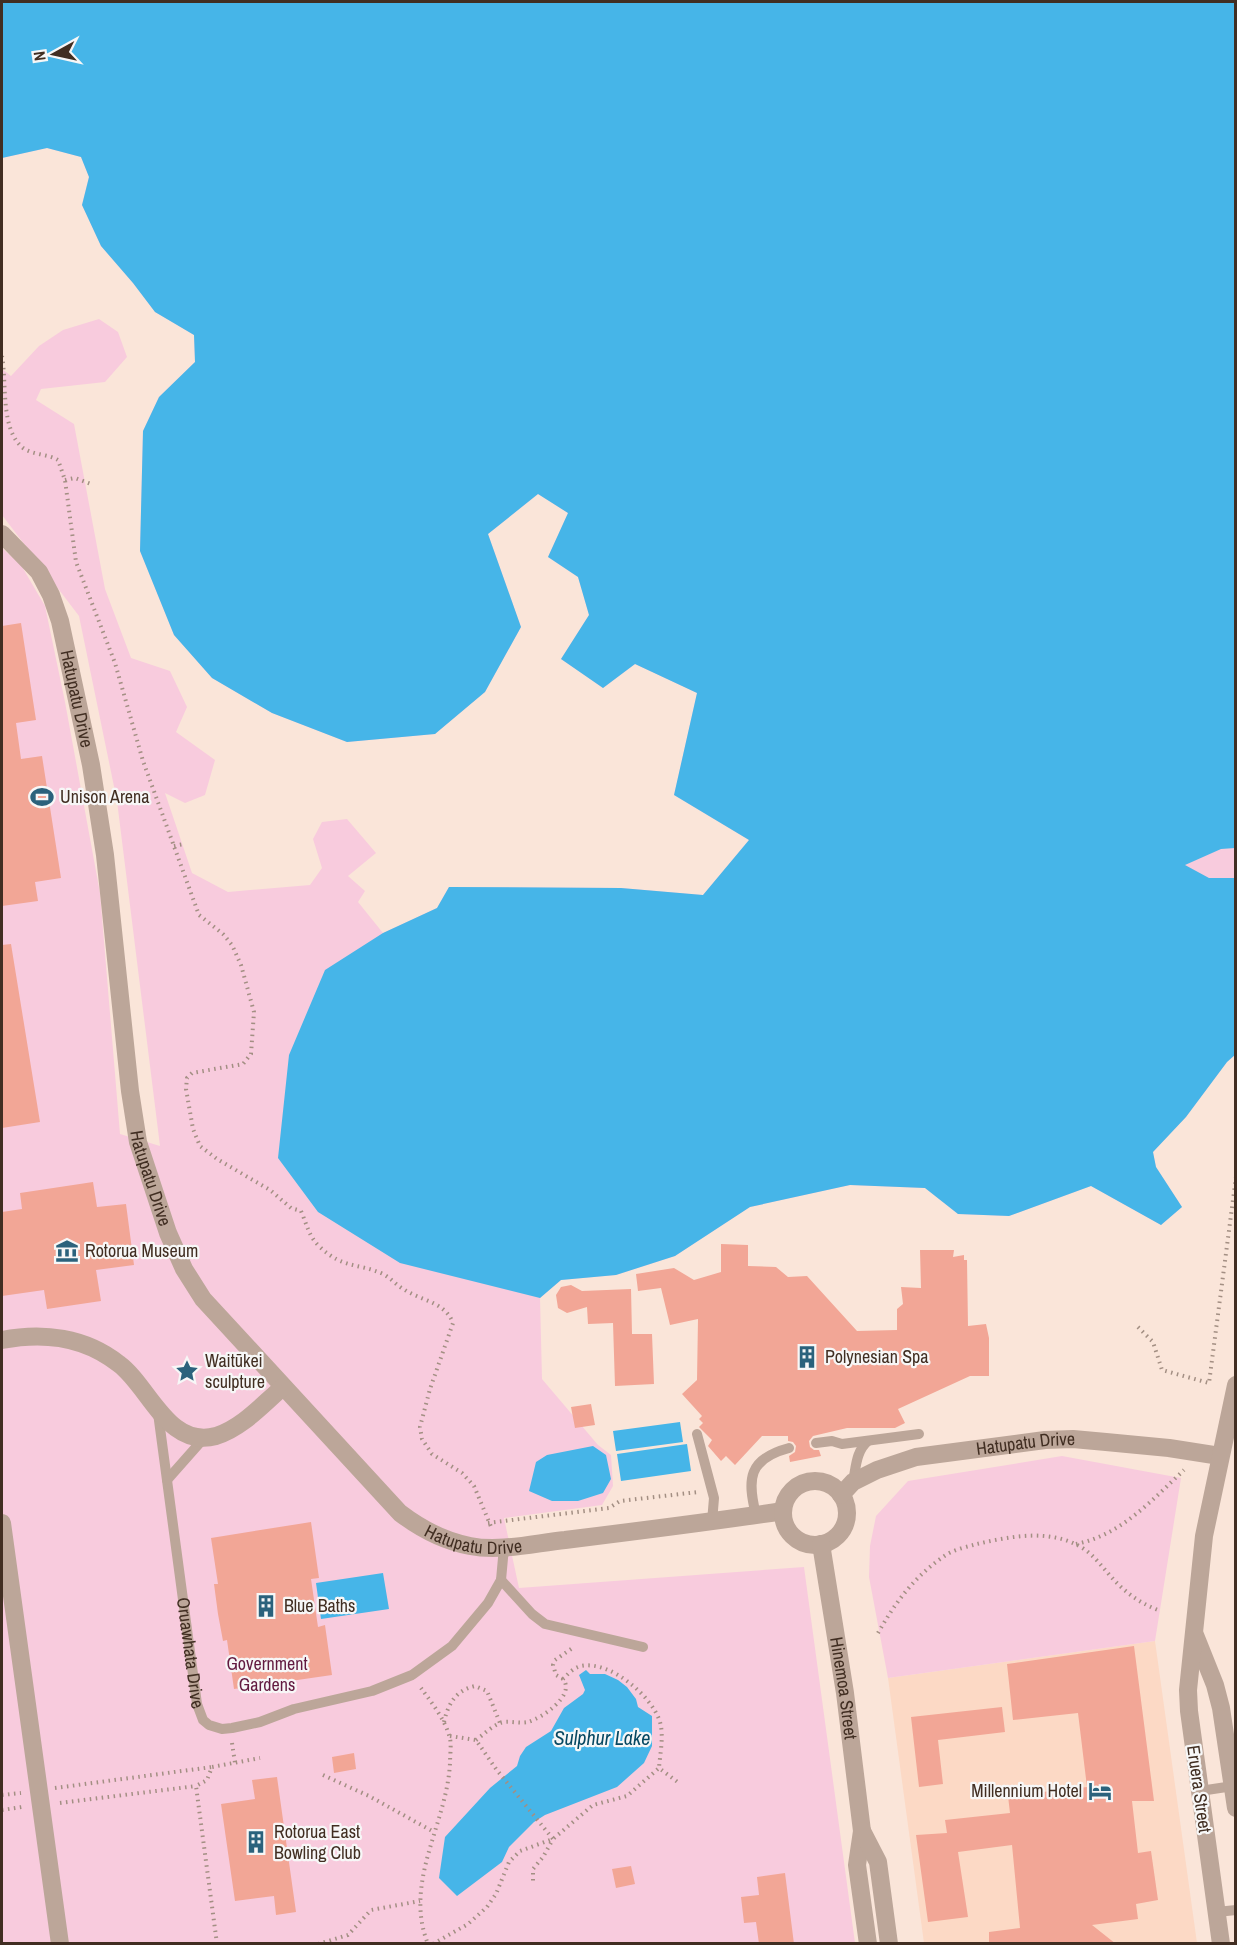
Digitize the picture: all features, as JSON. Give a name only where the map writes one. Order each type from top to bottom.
[{"type":"street","name":"Hatupatu Drive","points":[[2,534],[39,572],[51,595],[60,621],[80,709],[98,810],[130,1091],[138,1142],[159,1207],[184,1269],[202,1299],[400,1513],[412,1522],[459,1544],[488,1548],[504,1547],[712,1522],[783,1511]]},
{"type":"street","name":"Oruawhata Drive","points":[[2,1340],[34,1336],[54,1337],[87,1345],[105,1354],[132,1374],[158,1413],[176,1427],[195,1436],[205,1437]]},
{"type":"street","name":"Eruera Street","points":[[1221,1944],[1188,1690],[1204,1536],[1236,1385]]},
{"type":"street","points":[[205,1437],[215,1436],[234,1427],[283,1387]]},
{"type":"street","name":"Hatupatu Drive","points":[[847,1488],[898,1463],[931,1454],[1046,1440],[1073,1439],[1117,1443],[1220,1456]]},
{"type":"street","points":[[809,1481],[820,1481],[847,1488],[847,1509],[843,1527],[837,1535],[821,1544],[802,1542],[794,1537],[784,1520],[783,1511],[785,1500],[791,1491],[809,1481]]},
{"type":"street","points":[[2,1524],[60,1944]]},
{"type":"street","name":"Hinemoa Street","points":[[821,1544],[845,1694],[862,1831],[857,1865],[868,1944]]},
{"type":"street","name":"Eruera Street","points":[[1194,1634],[1215,1685],[1221,1708],[1236,1808]]},
{"type":"street","name":"Hinemoa Street","points":[[862,1831],[878,1862],[889,1944]]},
{"type":"lane","name":"Oruawhata Drive","points":[[158,1413],[196,1704],[203,1720],[209,1725],[222,1729],[243,1727],[294,1709],[372,1691],[412,1675],[439,1657],[464,1634],[488,1603],[501,1580]]},
{"type":"lane","points":[[697,1434],[714,1498],[712,1522]]},
{"type":"lane","points":[[816,1443],[832,1441],[842,1444],[919,1434]]},
{"type":"lane","points":[[167,1480],[205,1437]]},
{"type":"lane","points":[[847,1488],[861,1446],[867,1441]]},
{"type":"lane","points":[[842,1444],[849,1450],[852,1458],[847,1488]]},
{"type":"lane","points":[[756,1515],[750,1486],[754,1472],[760,1462],[769,1455],[789,1448]]},
{"type":"lane","points":[[504,1547],[501,1580],[538,1620],[554,1628],[643,1647]]},
{"type":"lane","points":[[1200,1791],[1233,1786]]},
{"type":"lane","points":[[1217,1912],[1236,1910]]},
{"type":"path","points":[[2,356],[4,411],[9,427],[15,442],[25,450],[58,460],[65,480],[76,562],[115,663],[143,761],[199,915],[223,934],[232,945],[241,965],[254,1012],[251,1054],[243,1064],[192,1073],[187,1078],[186,1089],[193,1129],[200,1146],[217,1159],[270,1190],[291,1208],[301,1211],[308,1231],[322,1250],[343,1264],[383,1274],[406,1291],[433,1302],[450,1314],[453,1323],[430,1389],[420,1427],[422,1439],[432,1454],[462,1473],[474,1486],[488,1523],[504,1547]]},
{"type":"path","points":[[65,480],[75,478],[91,484]]},
{"type":"path","points":[[174,846],[184,844]]},
{"type":"path","points":[[1138,1327],[1153,1342],[1162,1370],[1209,1383],[1236,1177]]},
{"type":"path","points":[[1075,1544],[1097,1539],[1120,1527],[1185,1470]]},
{"type":"path","points":[[488,1523],[609,1508],[620,1502],[699,1492]]},
{"type":"path","points":[[878,1633],[899,1599],[920,1576],[945,1555],[973,1545],[1015,1536],[1055,1538],[1075,1544],[1093,1556],[1128,1594],[1158,1610]]},
{"type":"path","points":[[450,1736],[476,1740],[500,1723],[526,1722],[545,1713],[566,1693],[567,1686],[555,1672],[554,1662],[573,1647],[581,1634]]},
{"type":"path","points":[[433,1944],[468,1924],[487,1907],[496,1894],[509,1862],[520,1851],[553,1839],[593,1805],[627,1796],[658,1768],[660,1724],[655,1712],[639,1690],[613,1672],[594,1667],[580,1666],[570,1671],[563,1679]]},
{"type":"path","points":[[412,1675],[450,1736],[448,1782],[422,1881],[420,1919],[428,1944]]},
{"type":"path","points":[[443,1723],[447,1709],[454,1698],[461,1691],[475,1686],[487,1691],[500,1723]]},
{"type":"path","points":[[232,1740],[235,1763]]},
{"type":"path","points":[[476,1740],[496,1769],[553,1839]]},
{"type":"path","points":[[2,1810],[40,1798],[260,1758]]},
{"type":"path","points":[[2,1795],[40,1798],[196,1785],[207,1780],[212,1767]]},
{"type":"path","points":[[658,1768],[679,1783]]},
{"type":"path","points":[[323,1775],[369,1796],[434,1832]]},
{"type":"path","points":[[196,1785],[217,1944]]},
{"type":"path","points":[[533,1883],[533,1869],[553,1839]]},
{"type":"path","points":[[318,1944],[348,1935],[371,1910],[420,1901]]},
{"type":"shaded area","points":[[1155,1641],[1197,1943],[924,1943],[888,1678]]},
{"type":"green space","name":"Government Gardens","points":[[2,2],[1235,2],[1236,1054],[1227,1062],[1186,1117],[1153,1152],[1156,1167],[1182,1207],[1161,1225],[1091,1186],[1009,1216],[958,1214],[925,1188],[850,1185],[750,1207],[675,1256],[616,1275],[561,1280],[540,1298],[542,1379],[598,1445],[611,1455],[613,1486],[602,1505],[504,1518],[519,1588],[804,1567],[855,1943],[2,1943],[2,548],[21,565],[45,606],[65,702],[100,893],[120,1134],[160,1146],[117,801],[79,616],[2,515],[2,369],[11,376],[39,346],[63,330],[99,319],[118,332],[127,357],[105,382],[41,389],[36,400],[74,424],[105,589],[131,658],[170,671],[187,707],[176,732],[215,760],[205,795],[185,803],[165,793],[192,873],[228,892],[310,885],[322,868],[313,839],[322,822],[347,819],[376,853],[348,876],[365,891],[358,902],[383,933],[437,908],[449,887],[621,888],[703,895],[749,840],[674,795],[697,693],[635,664],[603,688],[561,659],[589,615],[578,577],[548,557],[568,513],[538,494],[488,534],[521,627],[485,692],[435,734],[347,742],[272,713],[212,678],[174,635],[140,551],[143,431],[159,397],[195,362],[194,335],[155,312],[101,246],[82,205],[89,177],[81,157],[47,148],[2,158]]},
{"type":"green space","points":[[1062,1456],[1181,1478],[1155,1641],[888,1678],[869,1577],[870,1546],[876,1516],[908,1481]]},
{"type":"water","points":[[2,2],[1235,2],[1235,848],[1221,849],[1185,865],[1209,878],[1235,878],[1236,1054],[1227,1062],[1186,1117],[1153,1152],[1156,1167],[1182,1207],[1161,1225],[1091,1186],[1009,1216],[958,1214],[925,1188],[850,1185],[750,1207],[675,1256],[616,1275],[561,1280],[540,1298],[400,1263],[318,1212],[278,1158],[289,1055],[325,970],[383,933],[437,908],[449,887],[621,888],[703,895],[749,840],[674,795],[697,693],[635,664],[603,688],[561,659],[589,615],[578,577],[548,557],[568,513],[538,494],[488,534],[521,627],[485,692],[435,734],[347,742],[272,713],[212,678],[174,635],[140,551],[143,431],[159,397],[195,362],[194,335],[155,312],[101,246],[82,205],[89,177],[81,157],[47,148],[2,158]]},
{"type":"water","points":[[680,1422],[683,1442],[616,1451],[613,1431]]},
{"type":"water","points":[[687,1444],[691,1471],[621,1481],[617,1454]]},
{"type":"water","points":[[593,1446],[606,1455],[611,1479],[603,1493],[578,1501],[552,1501],[529,1491],[536,1462],[547,1455]]},
{"type":"water","points":[[383,1573],[389,1609],[321,1619],[316,1583]]},
{"type":"water","name":"Sulphur Lake","points":[[586,1670],[590,1674],[605,1674],[618,1680],[636,1699],[638,1707],[652,1716],[652,1746],[644,1763],[617,1787],[545,1815],[534,1822],[509,1847],[502,1862],[457,1896],[439,1878],[445,1837],[490,1788],[517,1766],[526,1747],[551,1731],[564,1708],[583,1694],[585,1690],[579,1675]]},
{"type":"building","points":[[21,623],[36,720],[16,723],[21,759],[42,756],[61,878],[35,882],[38,901],[2,906],[2,626]]},
{"type":"building","points":[[11,944],[40,1122],[2,1128],[2,945]]},
{"type":"building","name":"Rotorua Museum","points":[[93,1182],[97,1207],[126,1204],[134,1265],[96,1270],[101,1301],[47,1309],[44,1290],[2,1296],[2,1212],[22,1209],[20,1193]]},
{"type":"building","name":"Polynesian Spa","points":[[721,1244],[748,1245],[748,1266],[776,1267],[788,1277],[807,1276],[857,1331],[897,1330],[897,1309],[903,1304],[901,1287],[921,1288],[920,1250],[954,1250],[953,1257],[964,1255],[964,1260],[967,1260],[968,1326],[986,1324],[989,1338],[989,1376],[970,1376],[898,1409],[905,1423],[895,1428],[847,1428],[813,1436],[809,1441],[810,1447],[819,1450],[821,1456],[790,1462],[789,1456],[795,1452],[796,1446],[793,1442],[788,1441],[788,1436],[762,1436],[735,1465],[726,1456],[721,1461],[708,1446],[712,1440],[699,1427],[703,1423],[699,1419],[702,1416],[682,1394],[697,1380],[698,1319],[670,1325],[661,1288],[638,1291],[636,1274],[674,1268],[694,1280],[721,1272]]},
{"type":"building","points":[[571,1285],[582,1291],[631,1289],[632,1334],[652,1334],[654,1384],[615,1386],[613,1323],[588,1324],[587,1307],[567,1313],[558,1308],[556,1295],[561,1287]]},
{"type":"building","points":[[591,1404],[595,1425],[575,1428],[571,1407]]},
{"type":"building","name":"Blue Baths","points":[[311,1522],[319,1578],[311,1579],[318,1627],[325,1625],[332,1675],[234,1689],[227,1640],[223,1641],[218,1614],[214,1584],[218,1584],[211,1538]]},
{"type":"building","name":"Millennium Hotel","points":[[1134,1646],[1154,1801],[1132,1801],[1138,1853],[1151,1851],[1158,1900],[1136,1904],[1138,1919],[1092,1925],[1116,1944],[989,1944],[989,1932],[1020,1928],[1012,1845],[958,1852],[968,1917],[928,1922],[916,1835],[947,1833],[945,1820],[1010,1813],[1008,1796],[1087,1787],[1078,1713],[1013,1720],[1007,1664]]},
{"type":"building","points":[[1002,1707],[1005,1732],[938,1740],[943,1784],[919,1787],[911,1717]]},
{"type":"building","points":[[354,1753],[356,1769],[334,1773],[332,1757]]},
{"type":"building","name":"Rotorua East Bowling Club","points":[[277,1777],[296,1912],[276,1915],[274,1896],[235,1901],[221,1804],[255,1799],[252,1780]]},
{"type":"building","points":[[631,1866],[635,1884],[616,1888],[612,1869]]},
{"type":"building","points":[[785,1873],[794,1944],[759,1944],[756,1922],[744,1923],[741,1897],[759,1895],[757,1877]]},
{"type":"place","name":"Unison Arena","points":[[42,797]]},
{"type":"place","name":"Rotorua Museum","points":[[67,1251]]},
{"type":"place","name":"Polynesian Spa","points":[[807,1357]]},
{"type":"place","name":"Waitūkei sculpture","points":[[187,1371]]},
{"type":"place","name":"Blue Baths","points":[[266,1606]]},
{"type":"place","name":"Millennium Hotel","points":[[1100,1791]]},
{"type":"place","name":"Rotorua East Bowling Club","points":[[256,1842]]}]
